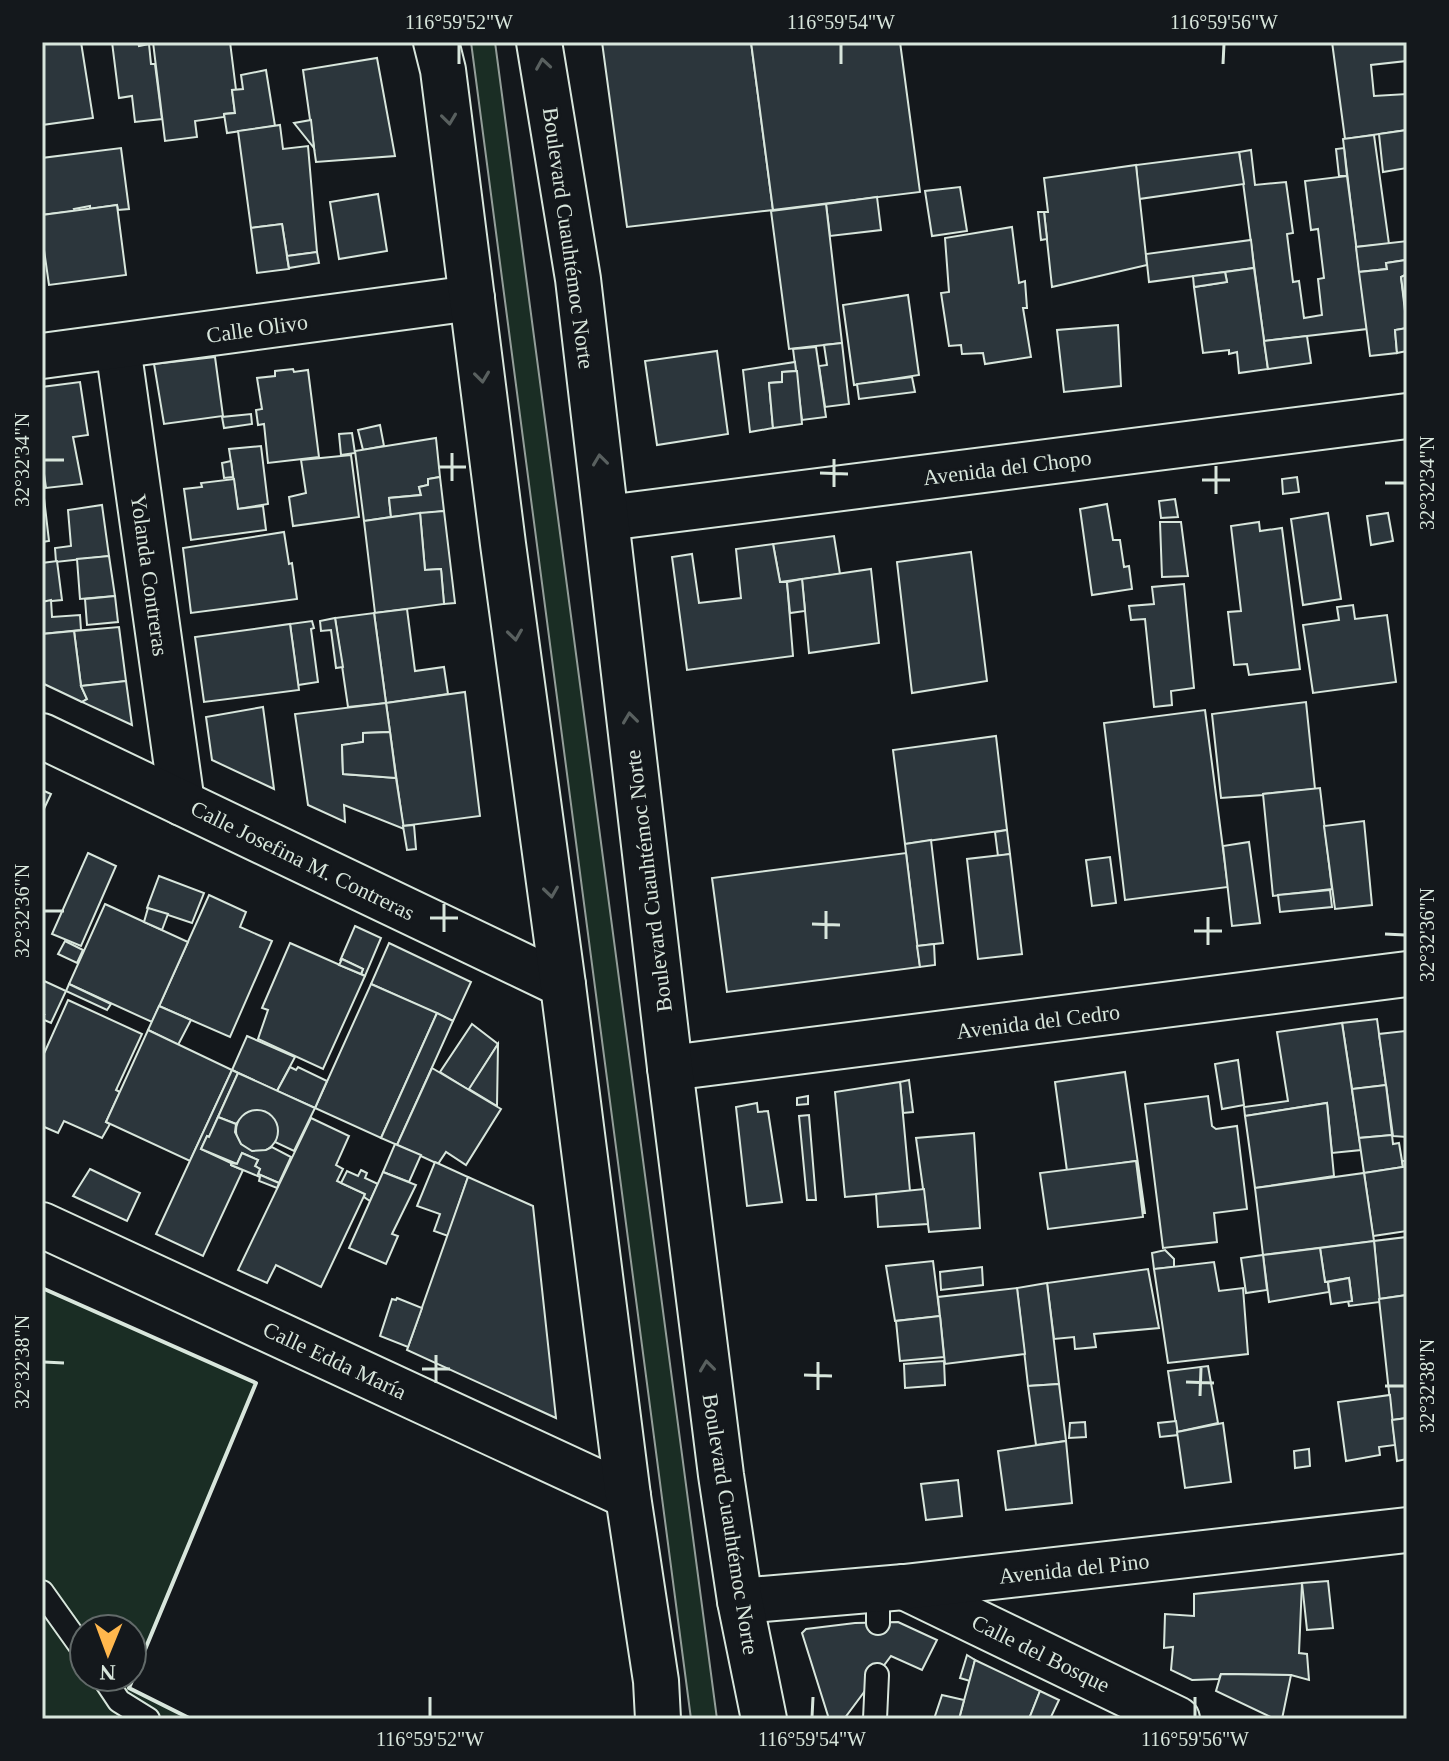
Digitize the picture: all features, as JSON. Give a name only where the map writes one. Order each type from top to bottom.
[{"type":"street","points":[[436,42],[443,70],[628,1496],[652,1654],[658,1719]]},
{"type":"street","name":"Boulevard Cuauhtémoc Norte","points":[[539,42],[578,279],[721,1475],[740,1601],[764,1719]]},
{"type":"street","name":"Calle Olivo","points":[[42,356],[472,298]]},
{"type":"street","name":"Yolanda Contreras","points":[[118,347],[182,803]]},
{"type":"street","name":"Avenida del Chopo","points":[[607,518],[1407,416]]},
{"type":"street","name":"Calle Josefina M. Contreras","points":[[42,736],[563,985]]},
{"type":"street","name":"Avenida del Cedro","points":[[670,1068],[1407,974]]},
{"type":"street","name":"Calle Edda María","points":[[42,1225],[628,1496]]},
{"type":"street","name":"Avenida del Pino","points":[[740,1601],[887,1600],[1407,1530]]},
{"type":"street","name":"Calle del Bosque","points":[[887,1600],[1177,1719]]},
{"type":"lane","points":[[42,1592],[68,1629]]},
{"type":"lane","points":[[875,1719],[877,1675]]},
{"type":"lane","points":[[114,1693],[119,1701],[148,1719]]},
{"type":"green space","points":[[471,42],[495,42],[717,1719],[691,1719]]},
{"type":"green space","points":[[42,1288],[256,1383],[148,1642],[148,1613],[68,1613],[68,1693],[139,1693],[191,1719],[42,1719]]},
{"type":"building","points":[[42,42],[81,42],[93,118],[42,125]]},
{"type":"building","points":[[112,42],[138,42],[139,46],[149,44],[151,64],[155,64],[162,119],[135,122],[132,96],[119,98]]},
{"type":"building","points":[[153,42],[230,42],[236,90],[232,90],[235,113],[195,121],[197,137],[165,141]]},
{"type":"building","points":[[602,42],[751,42],[773,210],[627,227]]},
{"type":"building","points":[[751,42],[900,42],[920,192],[773,210]]},
{"type":"building","points":[[1332,42],[1407,42],[1406,61],[1371,65],[1374,96],[1407,94],[1407,130],[1345,139]]},
{"type":"building","points":[[377,58],[395,156],[316,162],[303,70]]},
{"type":"building","points":[[266,70],[275,126],[227,133],[224,114],[235,113],[232,90],[243,89],[241,75]]},
{"type":"building","points":[[311,120],[314,148],[294,123]]},
{"type":"building","points":[[280,125],[283,149],[308,146],[317,252],[287,256],[282,224],[251,228],[238,131]]},
{"type":"building","points":[[1407,130],[1407,168],[1383,172],[1379,134]]},
{"type":"building","points":[[1374,135],[1389,244],[1356,247],[1343,139]]},
{"type":"building","points":[[121,148],[129,209],[118,210],[117,205],[90,209],[90,206],[42,215],[42,158]]},
{"type":"building","points":[[1344,148],[1347,176],[1339,176],[1336,149]]},
{"type":"building","points":[[1251,150],[1255,185],[1286,182],[1293,233],[1287,234],[1293,282],[1299,281],[1304,318],[1322,315],[1318,279],[1324,278],[1318,229],[1311,230],[1305,181],[1347,176],[1367,329],[1264,341],[1239,152]]},
{"type":"building","points":[[1239,152],[1244,184],[1139,199],[1136,165]]},
{"type":"building","points":[[1136,165],[1147,265],[1052,287],[1044,212],[1048,212],[1044,178]]},
{"type":"building","points":[[960,187],[967,231],[932,236],[925,191]]},
{"type":"building","points":[[378,194],[387,251],[339,259],[330,202]]},
{"type":"building","points":[[877,197],[881,230],[830,236],[826,204]]},
{"type":"building","points":[[826,204],[842,343],[789,349],[771,211]]},
{"type":"building","points":[[117,205],[126,275],[49,285],[42,215]]},
{"type":"building","points":[[1038,212],[1044,212],[1047,239],[1041,240]]},
{"type":"building","points":[[282,224],[289,269],[257,273],[251,228]]},
{"type":"building","points":[[1012,227],[1019,283],[1025,281],[1027,308],[1023,308],[1031,357],[985,364],[983,353],[962,354],[961,345],[949,346],[941,293],[949,292],[945,238]]},
{"type":"building","points":[[1251,240],[1254,268],[1149,282],[1146,254]]},
{"type":"building","points":[[1407,241],[1407,266],[1406,260],[1386,263],[1387,269],[1359,272],[1356,247]]},
{"type":"building","points":[[317,252],[319,263],[289,268],[287,256]]},
{"type":"building","points":[[1406,260],[1407,274],[1401,277],[1407,328],[1395,330],[1397,353],[1370,356],[1359,272],[1387,269],[1386,263]]},
{"type":"building","points":[[1254,268],[1268,369],[1239,373],[1237,352],[1203,353],[1194,287],[1227,282],[1225,272]]},
{"type":"building","points":[[1225,272],[1227,282],[1194,287],[1193,276]]},
{"type":"building","points":[[1407,274],[1407,320],[1401,277]]},
{"type":"building","points":[[908,295],[919,375],[854,385],[843,305]]},
{"type":"building","points":[[1118,325],[1121,386],[1064,392],[1057,330]]},
{"type":"building","points":[[1407,328],[1407,351],[1397,353],[1395,330]]},
{"type":"building","points":[[1307,336],[1311,363],[1268,369],[1264,341]]},
{"type":"building","points":[[842,343],[849,404],[825,407],[819,366],[827,365],[824,345]]},
{"type":"building","points":[[816,347],[826,417],[802,420],[793,349]]},
{"type":"building","points":[[717,351],[728,434],[657,445],[645,361]]},
{"type":"building","points":[[215,357],[223,416],[164,424],[154,364]]},
{"type":"building","points":[[795,362],[796,371],[782,372],[782,382],[769,383],[773,428],[750,432],[743,370]]},
{"type":"building","points":[[293,369],[294,372],[308,370],[319,457],[268,463],[264,424],[258,425],[256,410],[262,409],[257,378],[275,376],[275,371]]},
{"type":"building","points":[[797,371],[802,424],[773,428],[769,383],[782,382],[782,372]]},
{"type":"building","points":[[912,377],[915,392],[859,399],[857,384]]},
{"type":"building","points":[[80,382],[88,435],[73,437],[82,484],[46,488],[42,460],[42,387]]},
{"type":"building","points":[[251,414],[252,424],[224,428],[222,417]]},
{"type":"building","points":[[380,425],[384,446],[363,450],[358,430]]},
{"type":"building","points":[[352,433],[355,453],[341,455],[339,434]]},
{"type":"building","points":[[436,438],[440,477],[428,479],[428,485],[419,487],[421,495],[389,498],[391,517],[364,521],[355,451]]},
{"type":"building","points":[[261,446],[268,504],[238,509],[229,449]]},
{"type":"building","points":[[351,455],[359,517],[293,526],[289,497],[306,493],[301,460]]},
{"type":"building","points":[[231,461],[233,477],[224,478],[222,463]]},
{"type":"building","points":[[440,477],[444,511],[391,517],[389,498],[421,495],[419,487],[428,485],[428,479]]},
{"type":"building","points":[[1297,477],[1299,492],[1283,494],[1282,479]]},
{"type":"building","points":[[234,479],[238,509],[263,506],[266,530],[191,540],[184,489],[202,487],[201,483]]},
{"type":"building","points":[[42,481],[49,541],[42,542]]},
{"type":"building","points":[[1175,499],[1178,517],[1161,518],[1159,501]]},
{"type":"building","points":[[1107,504],[1113,540],[1120,540],[1124,567],[1129,566],[1132,589],[1092,595],[1080,509]]},
{"type":"building","points":[[102,505],[109,556],[56,562],[55,548],[71,546],[68,510]]},
{"type":"building","points":[[444,511],[455,603],[444,604],[441,569],[425,570],[420,513]]},
{"type":"building","points":[[420,513],[425,570],[441,569],[444,604],[375,613],[364,521]]},
{"type":"building","points":[[1328,513],[1341,599],[1303,605],[1291,519]]},
{"type":"building","points":[[1388,513],[1393,541],[1371,545],[1367,516]]},
{"type":"building","points":[[1160,522],[1181,522],[1188,576],[1162,577]]},
{"type":"building","points":[[1259,522],[1260,531],[1282,528],[1300,669],[1249,675],[1247,664],[1234,665],[1228,612],[1241,611],[1231,526]]},
{"type":"building","points":[[284,532],[297,599],[191,613],[183,548]]},
{"type":"building","points":[[834,536],[840,574],[780,582],[773,544]]},
{"type":"building","points":[[773,544],[780,582],[787,582],[793,656],[687,670],[672,557],[692,554],[699,603],[741,598],[736,549]]},
{"type":"building","points":[[971,552],[987,681],[912,693],[897,562]]},
{"type":"building","points":[[109,556],[115,596],[80,599],[77,559]]},
{"type":"building","points":[[57,561],[62,600],[42,602],[42,563]]},
{"type":"building","points":[[871,569],[879,643],[809,653],[802,579]]},
{"type":"building","points":[[802,579],[805,611],[790,613],[787,582]]},
{"type":"building","points":[[1184,584],[1194,688],[1171,691],[1172,705],[1154,707],[1145,619],[1131,620],[1129,606],[1154,604],[1152,587]]},
{"type":"building","points":[[115,596],[118,622],[87,625],[85,599]]},
{"type":"building","points":[[51,600],[52,617],[80,615],[81,630],[42,634],[42,602]]},
{"type":"building","points":[[1353,605],[1355,619],[1387,615],[1396,682],[1313,693],[1303,625],[1339,620],[1337,607]]},
{"type":"building","points":[[407,609],[415,671],[444,667],[448,694],[386,703],[374,613]]},
{"type":"building","points":[[374,613],[386,703],[348,707],[335,618]]},
{"type":"building","points":[[335,618],[343,667],[336,668],[331,630],[321,631],[320,621]]},
{"type":"building","points":[[312,621],[318,682],[298,685],[290,624]]},
{"type":"building","points":[[290,624],[299,690],[204,702],[195,637]]},
{"type":"building","points":[[119,627],[126,681],[81,686],[74,631]]},
{"type":"building","points":[[74,631],[81,686],[87,699],[82,702],[42,683],[42,634]]},
{"type":"building","points":[[126,681],[132,725],[82,702],[87,699],[81,686]]},
{"type":"building","points":[[465,692],[480,816],[403,826],[386,703]]},
{"type":"building","points":[[1306,702],[1315,789],[1221,798],[1212,714]]},
{"type":"building","points":[[386,703],[390,732],[363,733],[363,742],[342,745],[343,774],[396,778],[404,829],[344,805],[345,822],[308,805],[295,714]]},
{"type":"building","points":[[263,707],[274,789],[212,760],[206,717]]},
{"type":"building","points":[[1205,710],[1228,887],[1125,900],[1104,723]]},
{"type":"building","points":[[390,732],[396,778],[343,774],[342,745],[363,742],[363,733]]},
{"type":"building","points":[[996,736],[1007,830],[905,844],[893,750]]},
{"type":"building","points":[[1320,788],[1332,889],[1273,896],[1263,794]]},
{"type":"building","points":[[42,790],[51,794],[42,813]]},
{"type":"building","points":[[1364,821],[1372,905],[1335,909],[1324,826]]},
{"type":"building","points":[[414,825],[416,849],[407,850],[403,826]]},
{"type":"building","points":[[1007,830],[1010,854],[998,856],[995,832]]},
{"type":"building","points":[[931,840],[943,943],[917,946],[905,844]]},
{"type":"building","points":[[1249,842],[1260,923],[1232,926],[1223,846]]},
{"type":"building","points":[[88,853],[116,866],[81,946],[52,934]]},
{"type":"building","points":[[906,853],[920,967],[727,992],[712,878]]},
{"type":"building","points":[[1010,854],[1022,954],[978,959],[967,859]]},
{"type":"building","points":[[1110,857],[1116,903],[1092,906],[1086,860]]},
{"type":"building","points":[[159,876],[204,893],[192,923],[147,908]]},
{"type":"building","points":[[1330,890],[1332,907],[1280,912],[1278,895]]},
{"type":"building","points":[[209,895],[246,912],[240,927],[272,941],[230,1037],[159,1006]]},
{"type":"building","points":[[105,904],[188,942],[152,1022],[69,984]]},
{"type":"building","points":[[148,908],[168,914],[162,930],[144,922]]},
{"type":"building","points":[[355,926],[381,938],[365,976],[361,974],[363,969],[342,959],[340,961]]},
{"type":"building","points":[[65,941],[83,950],[77,963],[58,954]]},
{"type":"building","points":[[290,943],[365,976],[323,1069],[258,1039],[268,1010],[262,1008]]},
{"type":"building","points":[[389,943],[471,982],[453,1021],[371,984]]},
{"type":"building","points":[[934,944],[935,965],[920,967],[917,946]]},
{"type":"building","points":[[342,959],[363,969],[361,974],[339,965]]},
{"type":"building","points":[[42,980],[66,991],[51,1023],[42,1019]]},
{"type":"building","points":[[69,984],[111,1004],[107,1010],[66,991]]},
{"type":"building","points":[[371,984],[437,1013],[381,1138],[315,1108]]},
{"type":"building","points":[[68,1000],[142,1034],[116,1090],[120,1092],[102,1138],[64,1121],[58,1133],[42,1126],[42,1058]]},
{"type":"building","points":[[159,1006],[191,1020],[178,1045],[148,1030]]},
{"type":"building","points":[[437,1013],[453,1021],[397,1145],[381,1138]]},
{"type":"building","points":[[1377,1019],[1386,1085],[1352,1089],[1342,1023]]},
{"type":"building","points":[[1342,1023],[1361,1150],[1332,1153],[1327,1103],[1245,1116],[1244,1107],[1288,1101],[1277,1032]]},
{"type":"building","points":[[472,1024],[498,1044],[469,1090],[440,1072]]},
{"type":"building","points":[[148,1030],[232,1070],[190,1161],[106,1122]]},
{"type":"building","points":[[1405,1031],[1407,1137],[1393,1136],[1379,1034]]},
{"type":"building","points":[[247,1036],[295,1057],[277,1091],[232,1070]]},
{"type":"building","points":[[498,1044],[497,1106],[469,1089]]},
{"type":"building","points":[[1238,1060],[1244,1105],[1222,1109],[1215,1064]]},
{"type":"building","points":[[290,1067],[296,1070],[298,1067],[327,1081],[315,1108],[277,1091]]},
{"type":"building","points":[[432,1068],[501,1109],[466,1165],[446,1152],[438,1164],[397,1145]]},
{"type":"building","points":[[232,1070],[238,1073],[201,1149],[243,1170],[203,1256],[156,1234]]},
{"type":"building","points":[[1125,1072],[1145,1213],[1136,1161],[1067,1171],[1055,1082]]},
{"type":"building","points":[[238,1073],[315,1108],[294,1151],[275,1142],[275,1122],[265,1113],[245,1114],[236,1124],[218,1117]]},
{"type":"building","points":[[909,1080],[913,1112],[903,1113],[900,1082]]},
{"type":"building","points":[[900,1082],[910,1191],[845,1197],[835,1092]]},
{"type":"building","points":[[1386,1085],[1392,1135],[1359,1138],[1352,1089]]},
{"type":"building","points":[[808,1096],[808,1104],[797,1105],[797,1098]]},
{"type":"building","points":[[1208,1096],[1212,1126],[1216,1129],[1237,1126],[1247,1209],[1214,1213],[1217,1242],[1163,1248],[1145,1104]]},
{"type":"building","points":[[757,1103],[758,1112],[768,1111],[782,1202],[747,1206],[736,1107]]},
{"type":"building","points":[[1327,1103],[1334,1176],[1255,1188],[1245,1116]]},
{"type":"building","points":[[257,1110],[271,1117],[278,1131],[271,1145],[257,1152],[243,1145],[236,1131],[243,1117]]},
{"type":"building","points":[[809,1115],[816,1200],[807,1200],[799,1116]]},
{"type":"building","points":[[218,1117],[236,1124],[235,1132],[241,1144],[252,1151],[272,1147],[291,1157],[279,1183],[258,1174],[260,1169],[255,1166],[258,1160],[242,1153],[237,1164],[201,1149]]},
{"type":"building","points":[[311,1118],[349,1136],[336,1165],[343,1169],[337,1181],[365,1194],[321,1287],[276,1265],[267,1283],[238,1270]]},
{"type":"building","points":[[974,1133],[980,1228],[929,1232],[916,1138]]},
{"type":"building","points":[[1392,1135],[1393,1144],[1399,1143],[1403,1167],[1364,1173],[1359,1138]]},
{"type":"building","points":[[395,1144],[421,1155],[409,1182],[383,1172]]},
{"type":"building","points":[[242,1153],[258,1160],[255,1166],[260,1169],[258,1174],[279,1183],[277,1188],[231,1165],[237,1164]]},
{"type":"building","points":[[1136,1161],[1143,1217],[1048,1229],[1040,1173]]},
{"type":"building","points":[[1402,1161],[1407,1161],[1407,1231],[1373,1236],[1364,1173],[1403,1167]]},
{"type":"building","points":[[435,1162],[468,1177],[448,1236],[434,1231],[440,1214],[417,1206]]},
{"type":"building","points":[[90,1169],[140,1193],[127,1221],[73,1196]]},
{"type":"building","points":[[361,1170],[367,1173],[365,1178],[378,1184],[370,1201],[364,1197],[365,1194],[341,1183],[347,1171],[358,1176]]},
{"type":"building","points":[[383,1172],[416,1185],[392,1234],[398,1236],[386,1264],[349,1248]]},
{"type":"building","points":[[1364,1173],[1374,1241],[1263,1255],[1255,1188]]},
{"type":"building","points":[[468,1177],[533,1206],[556,1418],[407,1350]]},
{"type":"building","points":[[924,1189],[928,1224],[878,1227],[876,1194]]},
{"type":"building","points":[[1407,1237],[1407,1295],[1379,1299],[1374,1241]]},
{"type":"building","points":[[1374,1241],[1380,1302],[1349,1306],[1348,1301],[1352,1301],[1349,1278],[1325,1282],[1320,1248]]},
{"type":"building","points":[[1320,1248],[1329,1292],[1269,1302],[1263,1255]]},
{"type":"building","points":[[1165,1250],[1174,1259],[1174,1267],[1154,1269],[1152,1253]]},
{"type":"building","points":[[1263,1255],[1267,1290],[1246,1293],[1241,1258]]},
{"type":"building","points":[[933,1261],[940,1316],[895,1321],[886,1266]]},
{"type":"building","points":[[1214,1262],[1219,1291],[1243,1288],[1248,1354],[1168,1363],[1154,1269]]},
{"type":"building","points":[[982,1267],[983,1285],[941,1290],[940,1272]]},
{"type":"building","points":[[1148,1269],[1159,1328],[1094,1334],[1096,1347],[1075,1349],[1074,1337],[1054,1339],[1047,1283]]},
{"type":"building","points":[[1349,1278],[1352,1301],[1331,1304],[1328,1282]]},
{"type":"building","points":[[1047,1283],[1059,1384],[1028,1386],[1017,1288]]},
{"type":"building","points":[[1017,1288],[1025,1354],[945,1364],[938,1297]]},
{"type":"building","points":[[1407,1295],[1407,1418],[1392,1420],[1379,1299]]},
{"type":"building","points":[[392,1299],[422,1308],[408,1347],[380,1336]]},
{"type":"building","points":[[940,1316],[944,1357],[900,1361],[896,1321]]},
{"type":"building","points":[[944,1361],[945,1385],[905,1388],[904,1364]]},
{"type":"building","points":[[1208,1366],[1218,1423],[1177,1432],[1168,1371]]},
{"type":"building","points":[[1059,1384],[1066,1441],[1036,1445],[1028,1386]]},
{"type":"building","points":[[1390,1395],[1395,1445],[1379,1447],[1380,1455],[1346,1461],[1338,1402]]},
{"type":"building","points":[[1407,1418],[1407,1459],[1397,1461],[1392,1420]]},
{"type":"building","points":[[1176,1421],[1178,1435],[1160,1437],[1158,1423]]},
{"type":"building","points":[[1085,1422],[1086,1437],[1069,1438],[1070,1423]]},
{"type":"building","points":[[1223,1423],[1231,1482],[1185,1488],[1177,1432]]},
{"type":"building","points":[[1066,1441],[1072,1503],[1006,1510],[998,1451]]},
{"type":"building","points":[[1309,1449],[1310,1466],[1295,1468],[1294,1451]]},
{"type":"building","points":[[958,1480],[962,1516],[926,1520],[921,1484]]},
{"type":"building","points":[[1328,1581],[1333,1628],[1307,1630],[1302,1583]]},
{"type":"building","points":[[1302,1583],[1299,1653],[1307,1654],[1309,1680],[1291,1675],[1221,1674],[1219,1679],[1192,1680],[1171,1670],[1173,1647],[1164,1648],[1165,1614],[1194,1616],[1194,1594]]},
{"type":"building","points":[[898,1622],[937,1640],[922,1670],[891,1656],[844,1719],[829,1719],[802,1633],[806,1629],[855,1623]]},
{"type":"building","points":[[967,1655],[975,1660],[970,1681],[960,1678]]},
{"type":"building","points":[[975,1660],[1040,1691],[1029,1719],[959,1719]]},
{"type":"building","points":[[1221,1674],[1291,1675],[1282,1719],[1275,1719],[1216,1691]]},
{"type":"building","points":[[1040,1691],[1059,1700],[1050,1719],[1029,1719]]},
{"type":"building","points":[[942,1695],[964,1700],[959,1719],[934,1719]]},
{"type":"wall","points":[[42,1288],[256,1383],[129,1688],[191,1719]]}]
